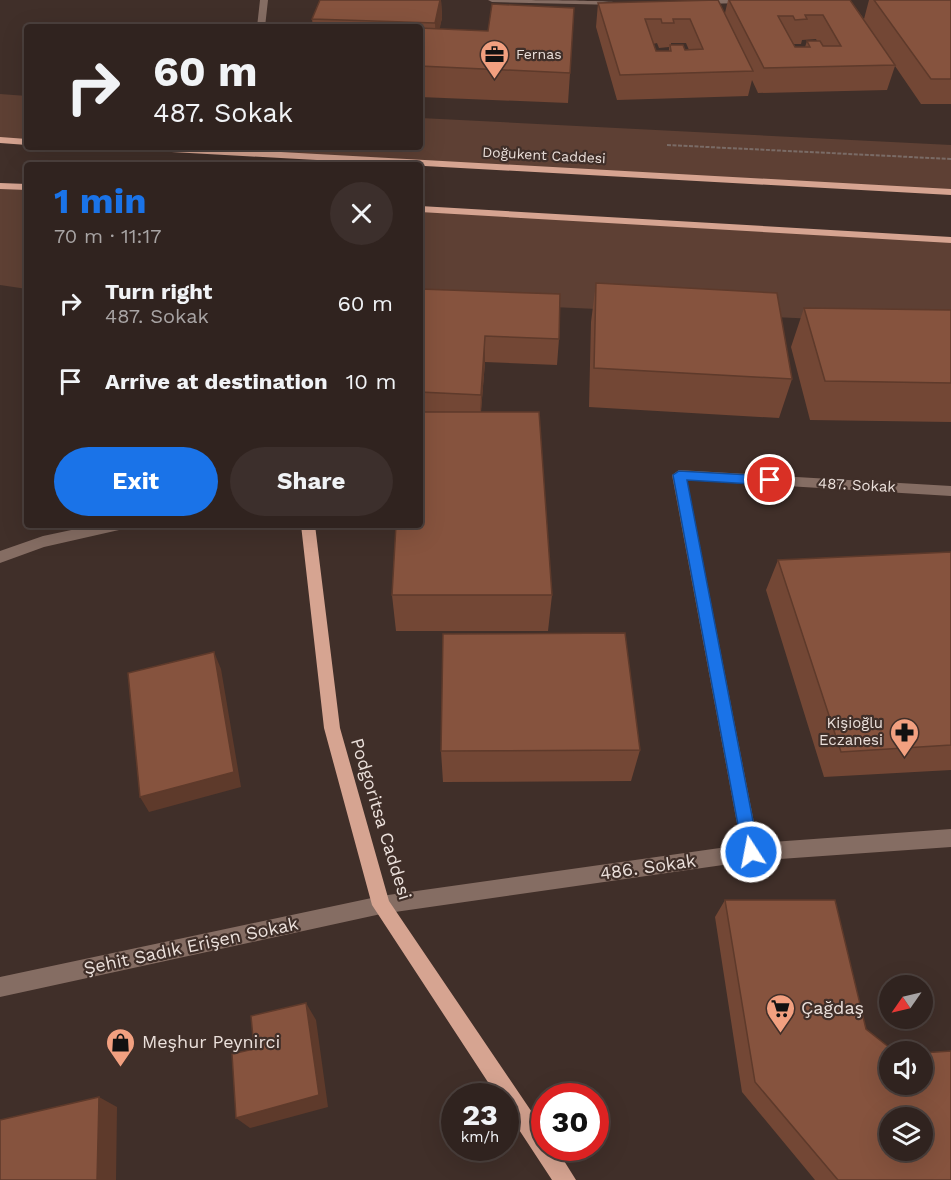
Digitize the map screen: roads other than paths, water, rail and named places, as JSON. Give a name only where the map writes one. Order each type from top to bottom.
[{"type":"main road","points":[[0,140],[24,142]]},
{"type":"main road","name":"Doğukent Caddesi","points":[[246,150],[951,192]]},
{"type":"main road","points":[[0,186],[24,187]]},
{"type":"main road","points":[[423,209],[951,240]]},
{"type":"main road","name":"Podgoritsa Caddesi","points":[[308,528],[332,728],[381,905],[565,1180]]},
{"type":"street","points":[[261,24],[264,0]]},
{"type":"street","points":[[492,0],[629,4]]},
{"type":"street","points":[[686,3],[755,1]]},
{"type":"street","name":"487. Sokak","points":[[751,852],[679,475],[951,491]]},
{"type":"street","points":[[0,557],[43,542],[106,528]]},
{"type":"street","name":"486. Sokak","points":[[381,905],[751,852],[951,838]]},
{"type":"street","name":"Şehit Sadık Erişen Sokak","points":[[0,987],[381,905]]},
{"type":"place","name":"Fernas","points":[[495,80]]},
{"type":"place","name":"Kişioğlu Eczanesi","points":[[904,758]]},
{"type":"place","name":"Çağdaş","points":[[780,1034]]},
{"type":"place","name":"Meşhur Peynirci","points":[[121,1068]]}]
